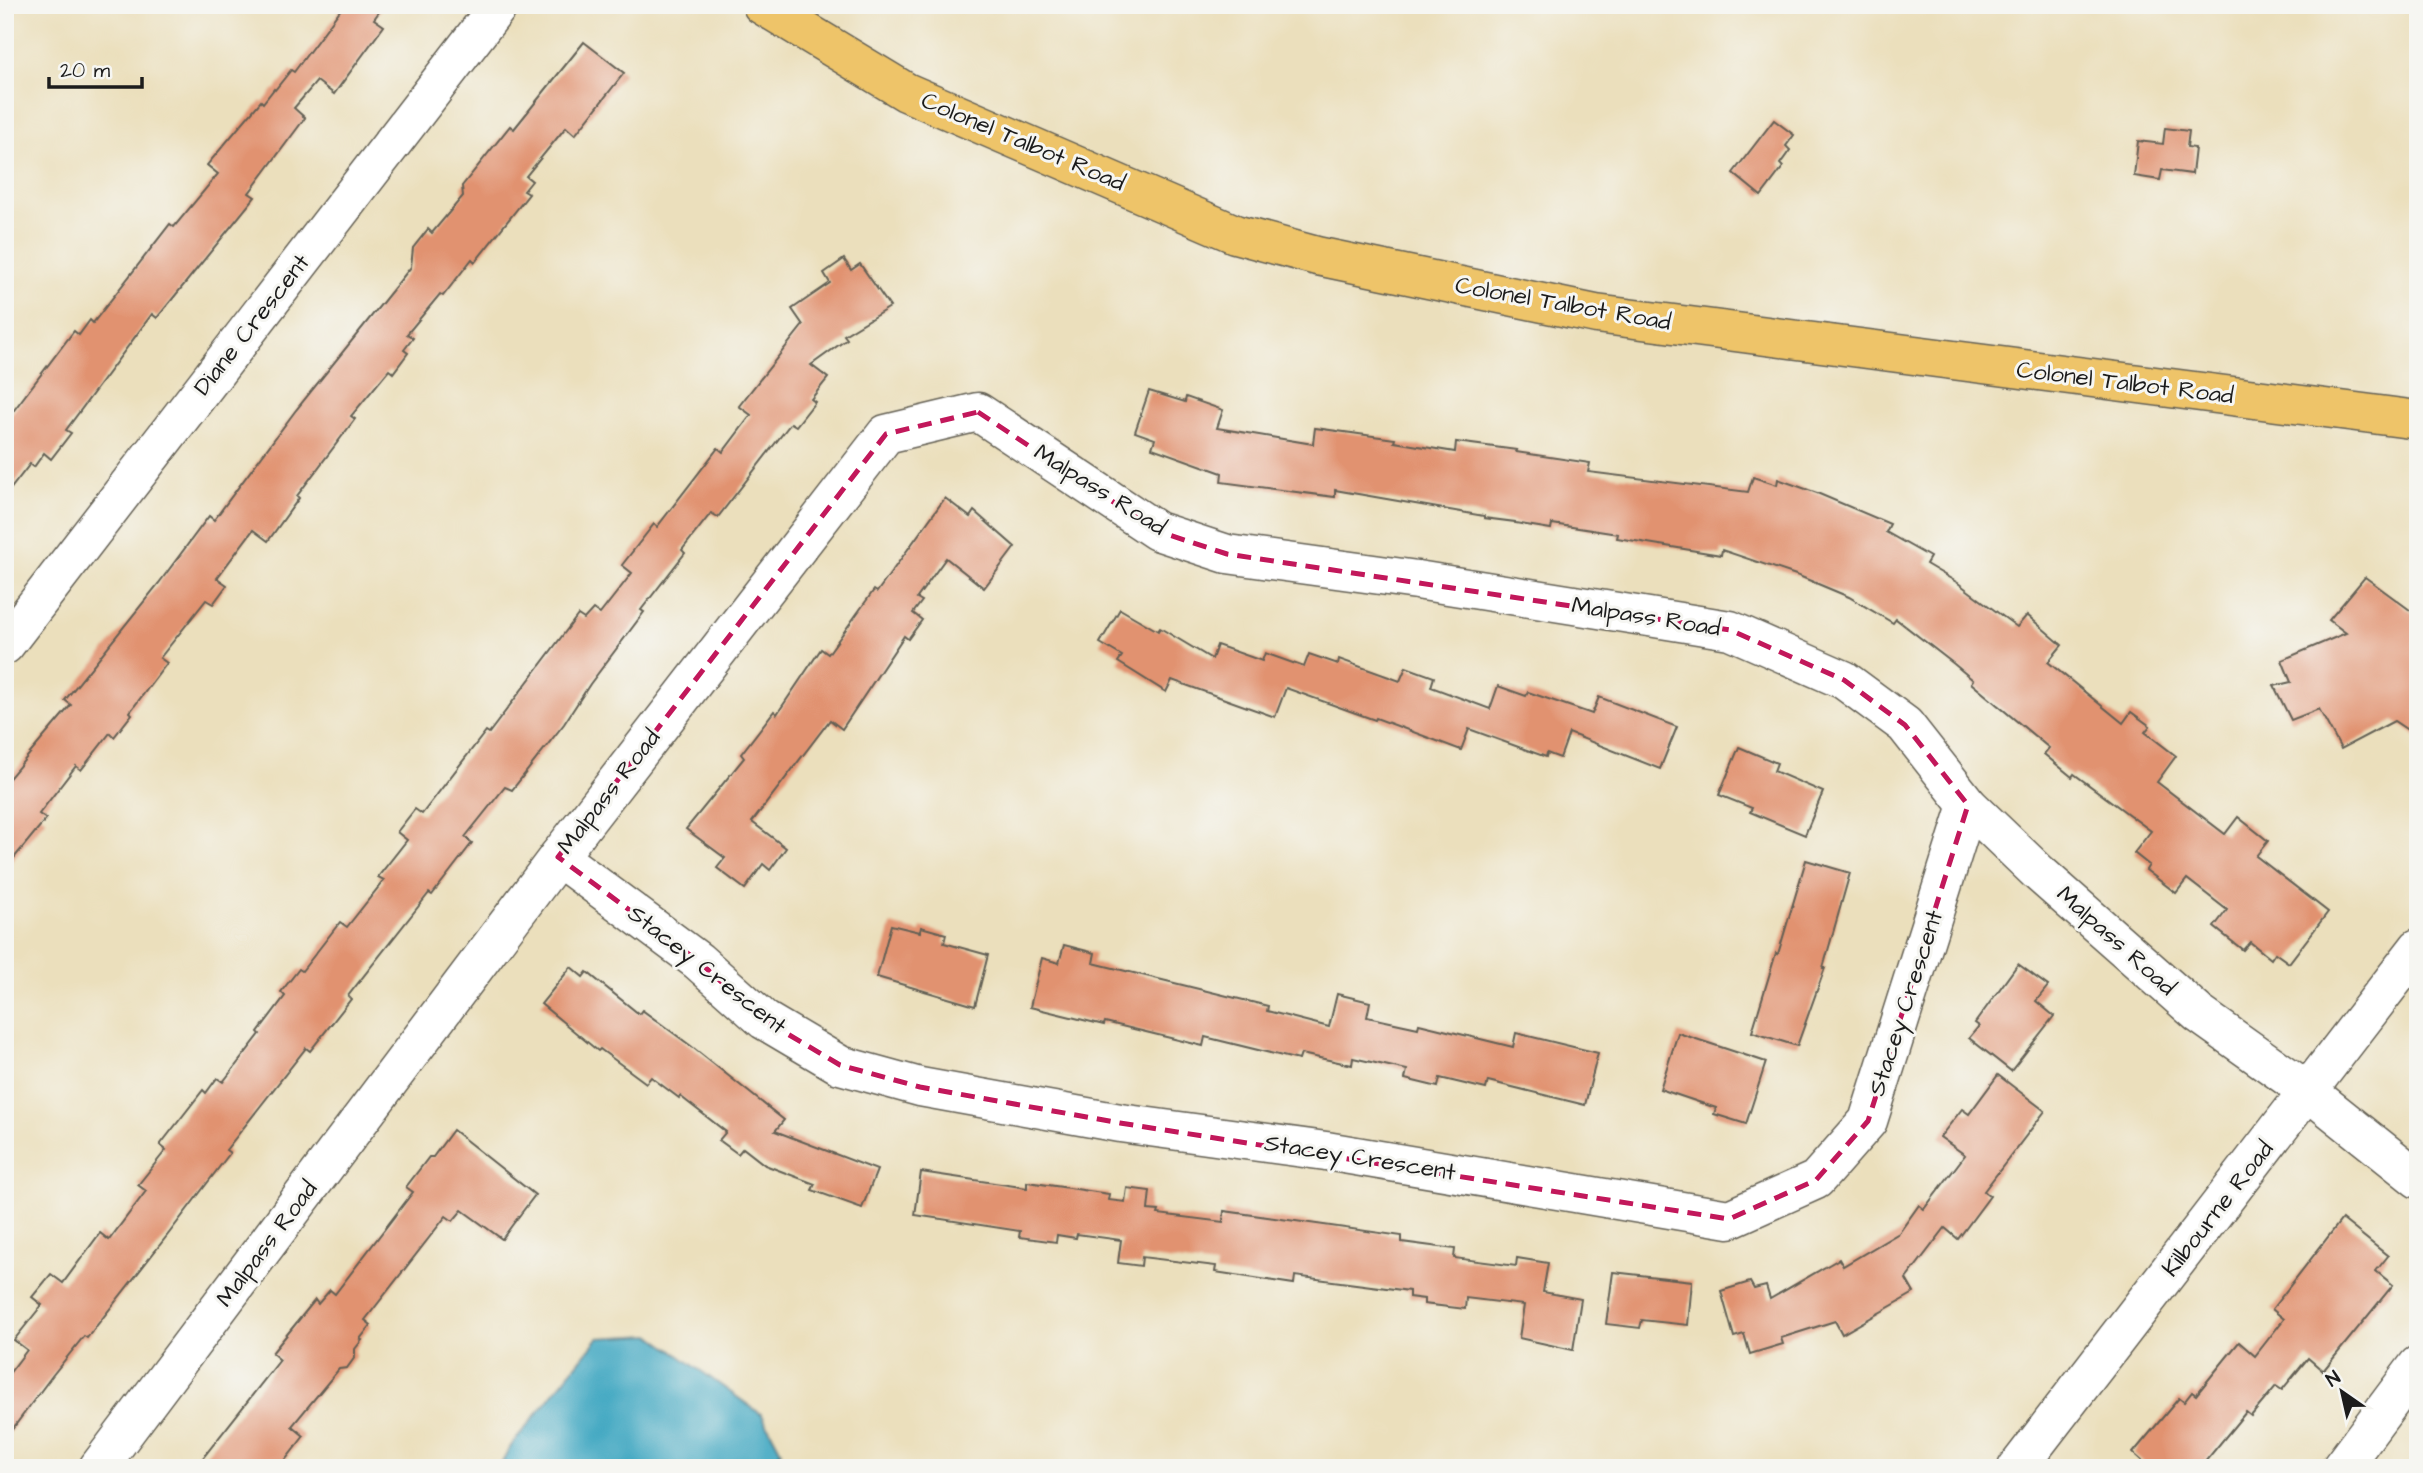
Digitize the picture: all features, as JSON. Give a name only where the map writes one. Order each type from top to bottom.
[{"type":"main road","name":"Colonel Talbot Road","points":[[762,5],[906,92],[1235,234],[1317,256],[1596,314],[2418,420]]},
{"type":"street","name":"Diane Crescent","points":[[5,645],[499,5]]},
{"type":"street","name":"Malpass Road","points":[[99,1468],[558,857],[886,434],[978,412],[1157,531],[1227,554],[1416,580],[1730,630],[1844,680],[1905,725],[1968,804],[2039,873],[2199,1014],[2309,1092],[2418,1179]]},
{"type":"street","name":"Stacey Crescent","points":[[558,857],[698,961],[764,1020],[841,1065],[920,1087],[1120,1123],[1326,1151],[1729,1219],[1816,1180],[1868,1121],[1968,804]]},
{"type":"street","name":"Kilbourne Road","points":[[2017,1468],[2418,948]]},
{"type":"street","points":[[2341,1468],[2418,1365]]},
{"type":"highlighted area","points":[[978,412],[1157,531],[1227,554],[1730,630],[1844,680],[1905,725],[1968,805],[1868,1121],[1816,1180],[1729,1219],[1120,1123],[920,1087],[840,1065],[764,1020],[698,961],[558,857],[886,434]]},
{"type":"water","points":[[651,1335],[762,1415],[781,1451],[769,1468],[499,1468],[511,1446],[598,1338]]},
{"type":"building","points":[[344,5],[384,5],[374,19],[384,26],[334,94],[317,81],[294,108],[305,118],[249,193],[255,197],[157,318],[152,314],[66,430],[71,433],[51,459],[44,453],[34,467],[30,464],[5,496],[5,422],[74,331],[79,335],[90,320],[93,323],[170,224],[174,227],[218,174],[207,165],[261,101],[263,103],[291,70],[294,72]]},
{"type":"building","points":[[584,42],[624,73],[575,135],[566,127],[526,176],[532,181],[524,191],[529,194],[475,262],[472,259],[443,296],[440,294],[407,334],[413,338],[404,350],[408,353],[393,373],[389,370],[351,416],[355,419],[297,496],[299,498],[268,541],[253,530],[217,578],[227,585],[213,604],[206,600],[160,658],[167,663],[130,712],[132,714],[114,737],[110,733],[81,770],[76,766],[39,814],[46,819],[5,869],[5,783],[71,705],[65,700],[209,516],[214,520],[296,410],[411,267],[413,248],[428,229],[432,233],[463,196],[462,186],[510,126],[514,129]]},
{"type":"building","points":[[1774,120],[1794,135],[1786,146],[1790,150],[1780,164],[1783,167],[1761,196],[1733,173]]},
{"type":"building","points":[[2165,128],[2189,131],[2187,147],[2195,148],[2192,174],[2162,170],[2160,180],[2134,176],[2138,141],[2163,144]]},
{"type":"building","points":[[844,259],[851,270],[860,264],[890,307],[844,335],[847,339],[811,365],[828,378],[811,399],[815,402],[796,426],[791,423],[718,517],[711,513],[682,550],[685,553],[641,610],[644,612],[564,724],[512,790],[505,787],[465,837],[472,843],[348,996],[351,999],[310,1051],[306,1048],[226,1150],[230,1153],[170,1232],[87,1338],[84,1336],[52,1376],[5,1439],[5,1379],[27,1350],[14,1340],[42,1305],[32,1297],[51,1274],[63,1283],[100,1233],[109,1240],[146,1191],[138,1185],[166,1150],[160,1145],[203,1090],[206,1093],[217,1078],[223,1082],[260,1034],[258,1032],[285,996],[281,992],[299,969],[302,971],[340,922],[347,927],[384,880],[378,877],[407,840],[397,832],[415,809],[422,814],[486,731],[489,733],[578,615],[584,619],[593,609],[600,614],[632,573],[622,565],[654,524],[657,527],[718,448],[723,452],[751,415],[739,406],[803,325],[792,309],[830,283],[824,273]]},
{"type":"building","points":[[1149,391],[1185,402],[1186,397],[1223,410],[1217,428],[1313,444],[1315,428],[1395,439],[1394,442],[1455,452],[1456,442],[1517,450],[1516,452],[1590,463],[1588,472],[1748,492],[1753,477],[1777,485],[1778,479],[1890,524],[1886,532],[1930,557],[1926,564],[1958,583],[2017,627],[2027,615],[2062,645],[2048,662],[2123,723],[2131,712],[2150,726],[2145,732],[2176,756],[2157,782],[2225,834],[2238,817],[2268,841],[2256,856],[2328,912],[2289,963],[2275,953],[2271,959],[2250,942],[2243,950],[2214,927],[2227,910],[2187,879],[2176,893],[2146,870],[2149,865],[2134,853],[2151,831],[2074,774],[2072,777],[2044,754],[2049,748],[1971,683],[1973,680],[1896,619],[1893,623],[1849,597],[1799,576],[1722,550],[1721,555],[1552,524],[1551,529],[1335,490],[1335,497],[1221,482],[1222,473],[1152,448],[1155,439],[1135,432]]},
{"type":"building","points":[[945,498],[970,517],[974,511],[1015,547],[984,588],[946,558],[917,598],[922,601],[913,613],[922,620],[908,639],[904,636],[842,729],[830,720],[752,822],[786,848],[770,870],[763,864],[745,889],[717,868],[725,858],[686,829],[744,758],[741,754],[774,711],[777,714],[821,649],[828,654]]},
{"type":"building","points":[[2365,577],[2418,616],[2418,737],[2394,721],[2341,749],[2319,709],[2291,720],[2274,686],[2291,682],[2282,660],[2346,633],[2329,620]]},
{"type":"building","points":[[1120,609],[1158,631],[1160,628],[1212,659],[1217,645],[1262,661],[1265,653],[1304,667],[1309,654],[1338,664],[1339,659],[1400,681],[1406,667],[1434,677],[1431,687],[1490,709],[1498,686],[1526,696],[1528,692],[1592,714],[1599,697],[1677,727],[1660,769],[1569,733],[1560,758],[1547,753],[1546,757],[1469,729],[1461,750],[1286,688],[1275,717],[1172,680],[1166,692],[1118,662],[1122,656],[1100,643]]},
{"type":"building","points":[[1739,747],[1777,763],[1774,771],[1823,792],[1805,835],[1750,812],[1752,808],[1719,795]]},
{"type":"building","points":[[1806,860],[1850,873],[1825,968],[1797,1046],[1752,1032]]},
{"type":"building","points":[[891,925],[920,932],[921,927],[946,934],[944,943],[988,955],[975,1006],[877,977]]},
{"type":"building","points":[[1064,945],[1095,953],[1093,963],[1268,1006],[1267,1011],[1329,1027],[1337,994],[1370,1002],[1367,1017],[1418,1028],[1419,1024],[1513,1047],[1516,1033],[1598,1053],[1585,1105],[1488,1081],[1486,1089],[1440,1078],[1438,1087],[1405,1079],[1407,1070],[1353,1058],[1352,1065],[1301,1054],[1299,1060],[1205,1037],[1203,1046],[1030,1007],[1042,958],[1059,963]]},
{"type":"building","points":[[2018,964],[2048,986],[2036,1001],[2054,1016],[2011,1071],[1969,1038],[1979,1026],[1975,1023]]},
{"type":"building","points":[[571,967],[583,977],[587,972],[639,1014],[642,1010],[784,1120],[775,1131],[877,1170],[862,1208],[812,1190],[815,1184],[765,1165],[743,1148],[738,1154],[719,1140],[726,1132],[680,1096],[679,1098],[651,1077],[646,1083],[600,1049],[598,1051],[541,1004]]},
{"type":"building","points":[[1678,1033],[1766,1062],[1746,1124],[1714,1114],[1716,1108],[1660,1089]]},
{"type":"building","points":[[1998,1075],[2045,1111],[1984,1191],[1990,1196],[1958,1239],[1945,1228],[1906,1279],[1914,1293],[1842,1334],[1835,1321],[1781,1338],[1783,1344],[1750,1354],[1744,1334],[1734,1337],[1721,1291],[1750,1282],[1754,1289],[1766,1286],[1770,1299],[1839,1259],[1843,1266],[1899,1233],[1919,1205],[1924,1209],[1965,1155],[1940,1137],[1962,1109],[1969,1114]]},
{"type":"building","points":[[453,1130],[535,1195],[502,1239],[462,1210],[453,1221],[446,1216],[365,1320],[371,1325],[360,1339],[362,1340],[355,1349],[355,1357],[347,1368],[339,1369],[292,1426],[304,1436],[279,1468],[195,1468],[280,1360],[272,1353],[315,1300],[318,1304],[330,1290],[335,1294],[413,1192],[406,1187]]},
{"type":"building","points":[[921,1172],[1027,1188],[1027,1182],[1076,1189],[1109,1194],[1108,1200],[1125,1202],[1127,1188],[1150,1191],[1148,1210],[1159,1211],[1158,1214],[1223,1222],[1224,1211],[1402,1236],[1402,1242],[1455,1249],[1454,1258],[1516,1266],[1517,1258],[1548,1263],[1543,1292],[1581,1299],[1573,1350],[1519,1338],[1524,1305],[1466,1298],[1465,1309],[1424,1304],[1424,1299],[1409,1297],[1409,1291],[1295,1276],[1294,1284],[1215,1272],[1216,1266],[1142,1257],[1141,1266],[1118,1263],[1121,1240],[1077,1234],[1076,1238],[1057,1235],[1056,1242],[1019,1237],[1020,1231],[915,1215]]},
{"type":"building","points":[[2342,1219],[2388,1256],[2376,1271],[2393,1285],[2323,1371],[2308,1358],[2282,1390],[2276,1386],[2251,1416],[2246,1412],[2200,1468],[2150,1468],[2133,1453],[2179,1398],[2184,1402],[2192,1392],[2196,1395],[2239,1342],[2255,1356],[2284,1319],[2272,1309]]},
{"type":"building","points":[[1613,1272],[1692,1281],[1688,1325],[1642,1320],[1640,1328],[1606,1324]]}]
